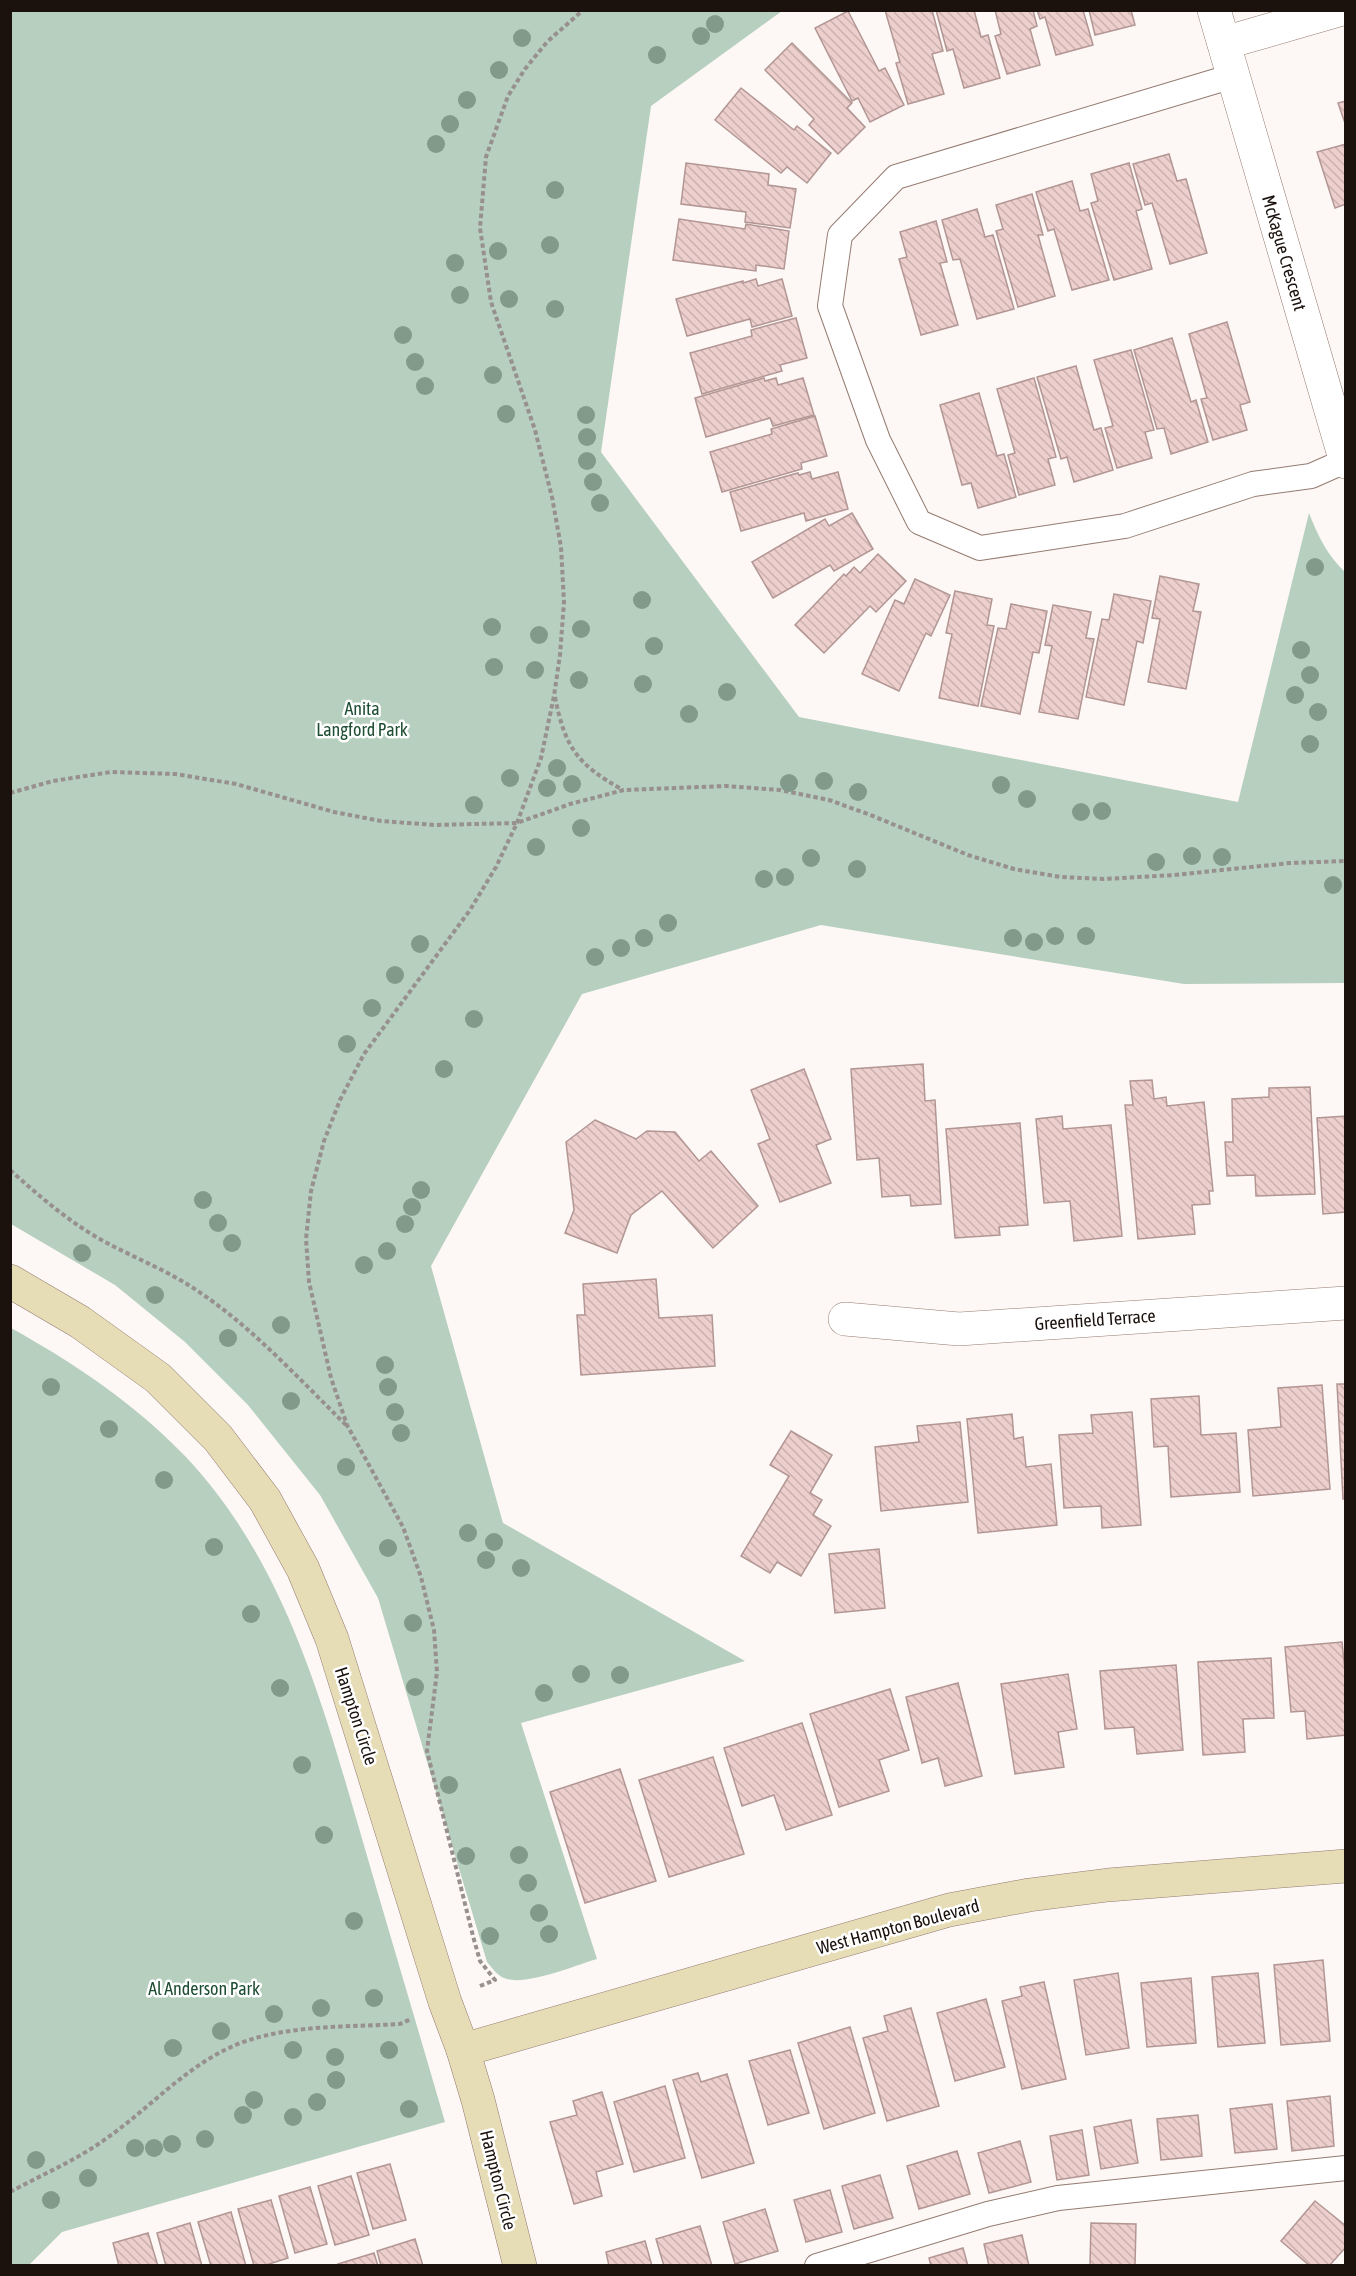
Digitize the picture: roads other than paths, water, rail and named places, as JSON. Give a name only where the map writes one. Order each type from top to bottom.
[{"type":"street","name":"McKague Crescent","points":[[1214,10],[1345,461]]},
{"type":"street","points":[[1224,43],[1339,10]]},
{"type":"street","name":"Hampton Circle","points":[[10,1281],[80,1322],[158,1378],[218,1438],[265,1500],[303,1569],[332,1639],[445,2002],[463,2050],[520,2265]]},
{"type":"street","name":"Greenfield Terrace","points":[[844,1319],[959,1329],[1346,1303]]},
{"type":"street","name":"West Hampton Boulevard","points":[[463,2050],[949,1910],[1029,1895],[1108,1885],[1346,1866]]},
{"type":"lane","points":[[1233,76],[896,177],[840,235],[830,306],[878,440],[920,522],[980,548],[1125,526],[1253,484],[1311,476],[1345,461]]},
{"type":"lane","points":[[817,2265],[988,2214],[1058,2198],[1346,2168]]},
{"type":"park label","name":"Anita Langford Park","points":[[362,719]]},
{"type":"park label","name":"Al Anderson Park","points":[[204,1989]]}]
